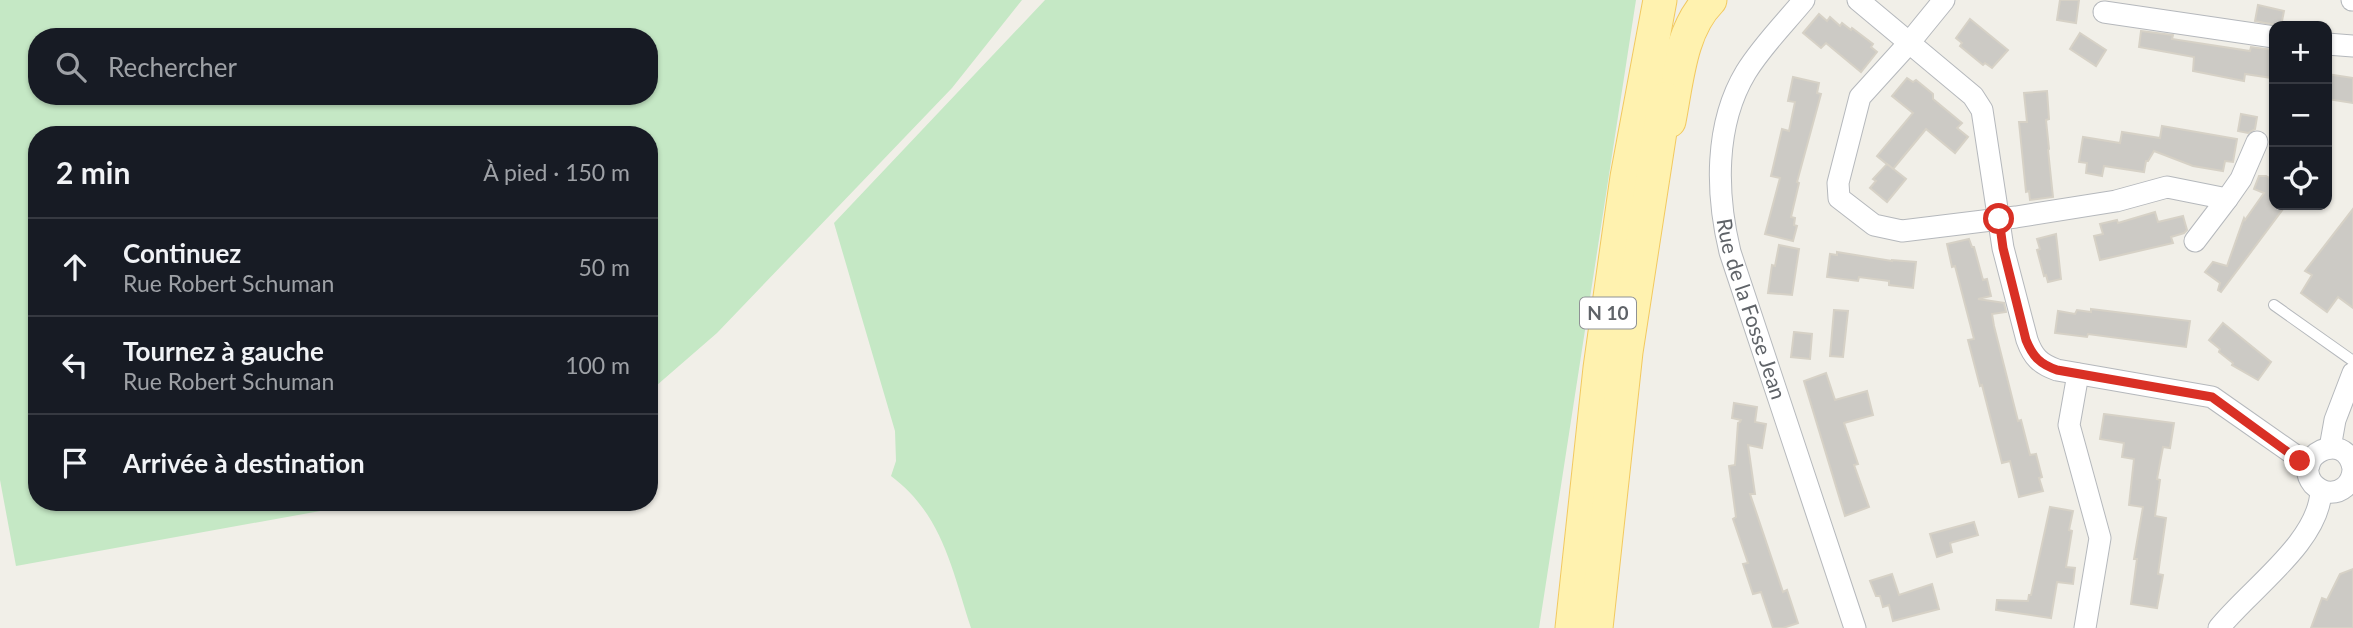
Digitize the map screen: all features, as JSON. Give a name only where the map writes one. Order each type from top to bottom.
[{"type":"main road","name":"N 10","points":[[1572,628],[1600,368],[1627,177],[1660,0]]},
{"type":"main road","name":"N 10","points":[[1596,628],[1626,352],[1683,0]]},
{"type":"main road","points":[[1655,160],[1665,139],[1686,40],[1695,19],[1710,0]]},
{"type":"street","name":"Rue de la Fosse Jean","points":[[1804,0],[1758,55],[1736,93],[1723,139],[1720,200],[1730,252],[1855,628]]},
{"type":"street","points":[[1858,0],[1973,96],[1982,110],[2003,248],[2031,353],[2039,362],[2078,374],[2212,397],[2309,465]]},
{"type":"street","points":[[1944,0],[1860,97],[1838,183],[1839,198],[1874,225],[1902,230],[1999,219],[2116,201],[2166,187],[2227,199]]},
{"type":"street","points":[[2104,12],[2269,36]]},
{"type":"street","points":[[2332,44],[2353,46]]},
{"type":"street","points":[[2195,241],[2241,179],[2257,142]]},
{"type":"street","points":[[2330,448],[2335,420],[2353,373]]},
{"type":"street","points":[[2078,374],[2070,425],[2100,538],[2085,628]]},
{"type":"street","points":[[2330,448],[2343,451],[2352,462],[2352,476],[2346,487],[2334,492],[2321,491],[2310,480],[2309,465],[2316,453],[2330,448]]},
{"type":"street","points":[[2219,628],[2306,535],[2321,502],[2321,491]]},
{"type":"lane","points":[[2274,305],[2353,361]]},
{"type":"green space","points":[[0,0],[1022,0],[952,88],[717,333],[658,384],[658,126],[28,126],[28,511],[320,511],[16,566],[0,480]]},
{"type":"green space","points":[[1045,0],[1636,0],[1539,628],[971,628],[951,565],[934,526],[909,491],[891,476],[896,461],[895,431],[834,223]]},
{"type":"building","points":[[2060,0],[2079,0],[2076,23],[2057,20]]},
{"type":"building","points":[[2258,5],[2284,11],[2282,21],[2269,21],[2269,24],[2255,21]]},
{"type":"building","points":[[1819,14],[1827,21],[1830,17],[1840,26],[1842,23],[1851,30],[1852,28],[1873,44],[1871,47],[1877,52],[1861,72],[1826,43],[1821,48],[1803,33]]},
{"type":"building","points":[[1970,19],[2008,50],[1992,68],[1985,63],[1983,65],[1960,46],[1962,43],[1956,38]]},
{"type":"building","points":[[2141,31],[2173,35],[2172,39],[2250,51],[2251,47],[2269,49],[2269,78],[2245,74],[2244,81],[2193,71],[2194,57],[2139,47]]},
{"type":"building","points":[[2080,33],[2106,50],[2096,66],[2070,49]]},
{"type":"building","points":[[2332,75],[2353,78],[2353,103],[2332,100]]},
{"type":"building","points":[[1793,77],[1819,83],[1817,93],[1821,94],[1797,182],[1799,183],[1791,217],[1795,218],[1794,225],[1797,226],[1793,241],[1765,234],[1780,178],[1771,176],[1782,129],[1789,131],[1795,102],[1788,101]]},
{"type":"building","points":[[1907,78],[1913,82],[1916,80],[1933,94],[1933,99],[1962,123],[1957,128],[1968,137],[1955,153],[1926,129],[1893,169],[1877,156],[1913,113],[1892,96]]},
{"type":"building","points":[[2047,91],[2049,119],[2046,120],[2053,197],[2030,200],[2029,191],[2026,192],[2019,122],[2027,122],[2024,93]]},
{"type":"building","points":[[2241,114],[2257,117],[2255,129],[2248,133],[2238,131]]},
{"type":"building","points":[[2162,126],[2237,139],[2233,162],[2225,161],[2223,171],[2193,166],[2154,151],[2146,161],[2144,172],[2104,166],[2102,176],[2086,173],[2087,163],[2079,162],[2083,137],[2120,143],[2122,132],[2160,138]]},
{"type":"building","points":[[1887,164],[1906,179],[1887,202],[1870,188],[1876,181],[1873,179]]},
{"type":"building","points":[[2259,176],[2269,178],[2269,210],[2282,210],[2221,292],[2218,290],[2220,283],[2205,272],[2213,262],[2227,266],[2244,218],[2245,220],[2264,193],[2254,189]]},
{"type":"building","points":[[2353,209],[2353,308],[2338,297],[2327,312],[2301,293],[2312,275],[2305,271]]},
{"type":"building","points":[[2155,212],[2158,222],[2183,216],[2187,230],[2171,237],[2173,243],[2100,260],[2094,236],[2103,234],[2100,224],[2117,220],[2118,223]]},
{"type":"building","points":[[2056,234],[2061,279],[2048,282],[2037,250],[2040,249],[2037,239]]},
{"type":"building","points":[[1969,239],[1974,247],[1983,280],[1987,279],[1991,296],[1978,299],[2004,303],[2006,312],[1992,314],[1994,326],[2018,421],[2021,420],[2030,455],[2036,454],[2042,477],[2039,478],[2043,491],[2019,497],[2010,461],[2002,463],[1982,385],[1980,386],[1968,340],[1974,339],[1947,244]]},
{"type":"building","points":[[1779,245],[1799,249],[1792,295],[1768,293],[1772,265],[1775,266]]},
{"type":"building","points":[[1837,252],[1916,262],[1913,288],[1859,277],[1858,281],[1827,277],[1830,254],[1837,255]]},
{"type":"building","points":[[2091,309],[2190,321],[2186,347],[2088,334],[2087,337],[2055,333],[2058,311],[2075,314],[2077,310],[2091,312]]},
{"type":"building","points":[[1834,310],[1848,311],[1843,357],[1830,356]]},
{"type":"building","points":[[2223,323],[2271,362],[2258,380],[2232,365],[2209,340]]},
{"type":"building","points":[[1794,332],[1812,334],[1810,359],[1791,357]]},
{"type":"building","points":[[1826,373],[1835,400],[1867,391],[1873,415],[1844,423],[1858,464],[1854,465],[1869,507],[1845,516],[1804,381]]},
{"type":"building","points":[[1734,403],[1757,407],[1755,422],[1766,424],[1762,448],[1748,445],[1755,494],[1750,494],[1783,592],[1787,590],[1798,623],[1783,628],[1773,628],[1761,592],[1753,594],[1743,564],[1748,563],[1733,519],[1736,517],[1729,466],[1735,465],[1738,423],[1741,420],[1732,418]]},
{"type":"building","points":[[2104,414],[2174,423],[2170,448],[2163,447],[2157,479],[2160,480],[2155,516],[2166,518],[2158,574],[2163,575],[2157,608],[2131,604],[2137,559],[2134,559],[2143,507],[2129,505],[2134,459],[2122,457],[2124,443],[2100,439]]},
{"type":"building","points":[[2050,507],[2073,511],[2066,567],[2075,568],[2073,584],[2057,582],[2051,618],[1996,610],[1997,600],[2028,601]]},
{"type":"building","points":[[1974,522],[1978,535],[1950,543],[1952,552],[1937,557],[1930,534]]},
{"type":"building","points":[[2353,569],[2353,628],[2311,628],[2322,598],[2327,600],[2340,574]]},
{"type":"building","points":[[1892,574],[1899,595],[1932,584],[1939,609],[1893,621],[1889,605],[1883,607],[1880,596],[1876,596],[1870,581]]},
{"type":"route","points":[[1999,219],[2003,248],[2026,340],[2031,353],[2039,362],[2057,370],[2212,397],[2300,461]]}]
